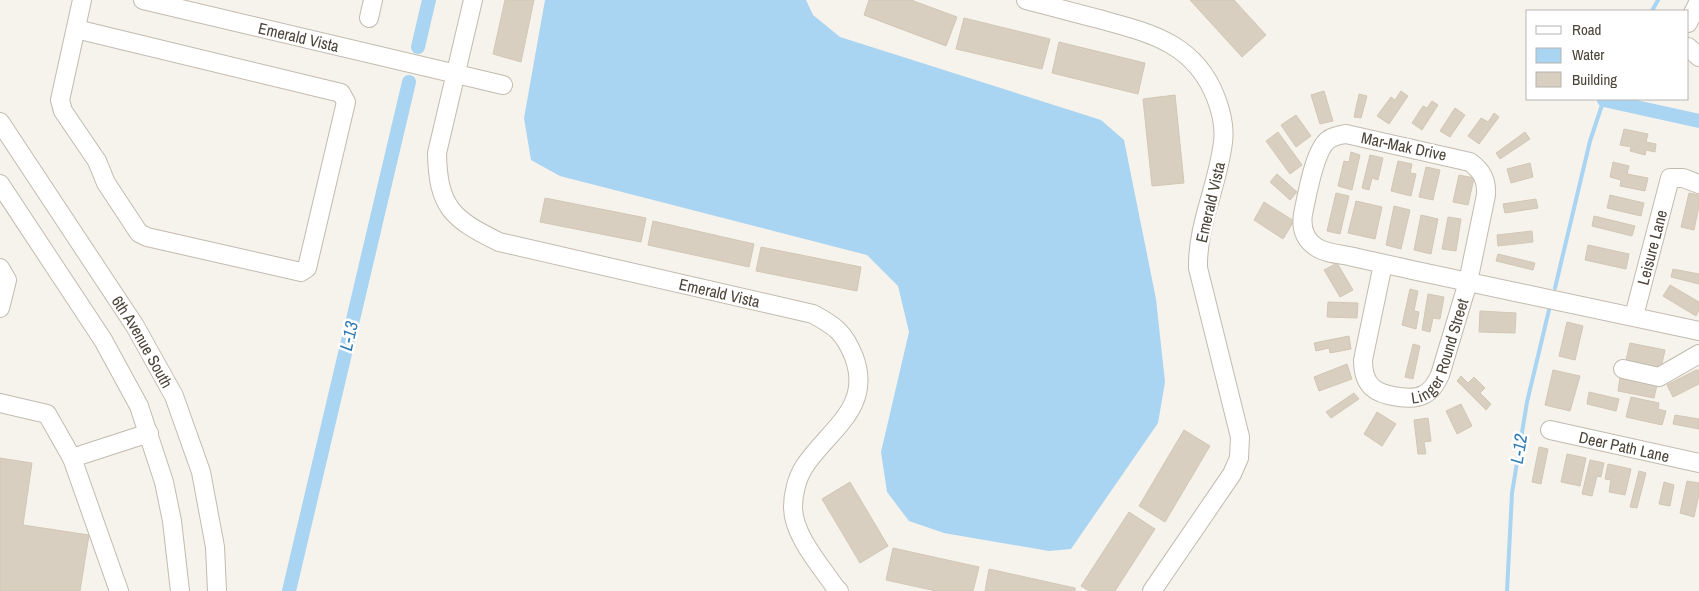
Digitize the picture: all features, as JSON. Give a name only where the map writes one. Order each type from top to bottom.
[{"type":"street","points":[[76,29],[341,93],[346,102],[307,268],[302,272],[147,237],[139,233],[106,183],[97,161],[63,110],[60,100],[82,0]]},
{"type":"street","name":"Emerald Vista","points":[[142,0],[455,74]]},
{"type":"street","points":[[369,18],[373,0]]},
{"type":"street","name":"Emerald Vista","points":[[473,0],[437,153],[437,176],[442,194],[453,213],[474,230],[499,242],[813,314],[834,325],[848,342],[858,368],[858,391],[851,410],[803,468],[795,488],[792,508],[805,544],[835,587],[840,591]]},
{"type":"street","name":"Emerald Vista","points":[[1026,0],[1147,32],[1180,49],[1197,65],[1212,85],[1222,112],[1224,140],[1200,240],[1198,268],[1240,437],[1239,458],[1232,474],[1152,591]]},
{"type":"street","points":[[1689,21],[1699,1]]},
{"type":"street","points":[[1689,48],[1699,57]]},
{"type":"street","points":[[455,74],[503,85]]},
{"type":"street","name":"6th Avenue South","points":[[0,122],[135,326],[174,396],[201,472],[215,547],[217,591]]},
{"type":"street","name":"Mar-Mak Drive","points":[[1383,264],[1326,252],[1316,248],[1309,242],[1304,233],[1302,224],[1312,176],[1321,148],[1328,140],[1337,136],[1346,134],[1407,146],[1470,162],[1478,168],[1484,176],[1486,195],[1468,282]]},
{"type":"street","name":"Leisure Lane","points":[[1634,316],[1670,178],[1682,178],[1699,184]]},
{"type":"street","name":"6th Avenue South","points":[[0,184],[103,340],[139,406],[164,482],[172,521],[180,591]]},
{"type":"street","points":[[1383,264],[1699,331]]},
{"type":"street","name":"Linger Round Street","points":[[1383,264],[1363,360],[1363,370],[1366,379],[1372,387],[1388,396],[1412,398],[1421,396],[1429,392],[1436,384],[1468,282]]},
{"type":"street","points":[[0,268],[7,280],[0,308]]},
{"type":"street","points":[[1623,369],[1658,377],[1699,354]]},
{"type":"street","points":[[0,403],[47,414],[72,458],[119,591]]},
{"type":"street","name":"Deer Path Lane","points":[[1550,430],[1699,463]]},
{"type":"street","points":[[72,458],[149,433]]},
{"type":"water","points":[[545,0],[806,0],[813,15],[840,37],[1101,120],[1124,140],[1156,299],[1165,382],[1158,423],[1071,549],[1049,551],[944,533],[909,521],[887,492],[881,452],[909,332],[898,286],[867,255],[560,176],[531,160],[524,118]]},
{"type":"building","points":[[505,0],[534,0],[521,62],[493,54]]},
{"type":"building","points":[[869,0],[911,0],[957,17],[946,46],[864,15]]},
{"type":"building","points":[[1190,0],[1234,0],[1266,35],[1242,57]]},
{"type":"building","points":[[964,18],[1050,39],[1042,69],[956,49]]},
{"type":"building","points":[[1059,42],[1145,63],[1138,94],[1052,73]]},
{"type":"building","points":[[1324,91],[1333,121],[1320,124],[1311,95]]},
{"type":"building","points":[[1401,91],[1408,96],[1389,124],[1377,116],[1391,97],[1395,100]]},
{"type":"building","points":[[1359,94],[1367,96],[1361,118],[1354,117]]},
{"type":"building","points":[[1175,95],[1184,183],[1152,186],[1143,99]]},
{"type":"building","points":[[1432,101],[1438,105],[1422,130],[1412,123],[1423,106],[1427,108]]},
{"type":"building","points":[[1455,108],[1465,115],[1450,137],[1440,131]]},
{"type":"building","points":[[1494,113],[1499,117],[1479,144],[1468,136],[1481,118],[1488,122]]},
{"type":"building","points":[[1296,115],[1311,136],[1296,147],[1281,125]]},
{"type":"building","points":[[1624,129],[1648,134],[1646,142],[1656,144],[1655,152],[1646,150],[1645,155],[1630,151],[1631,147],[1620,145]]},
{"type":"building","points":[[1278,132],[1302,165],[1290,174],[1266,141]]},
{"type":"building","points":[[1525,132],[1530,139],[1500,159],[1496,153]]},
{"type":"building","points":[[1351,152],[1360,155],[1352,190],[1338,186],[1344,161],[1349,162]]},
{"type":"building","points":[[1370,155],[1383,158],[1378,180],[1372,178],[1369,190],[1362,188]]},
{"type":"building","points":[[1398,161],[1412,164],[1410,173],[1416,174],[1411,196],[1391,191]]},
{"type":"building","points":[[1613,162],[1629,166],[1627,174],[1648,178],[1645,191],[1620,186],[1621,180],[1610,177]]},
{"type":"building","points":[[1530,163],[1533,177],[1511,183],[1507,169]]},
{"type":"building","points":[[1426,167],[1440,170],[1433,200],[1419,197]]},
{"type":"building","points":[[1277,174],[1297,192],[1290,200],[1270,182]]},
{"type":"building","points":[[1459,175],[1474,178],[1468,205],[1453,202]]},
{"type":"building","points":[[1336,193],[1349,196],[1340,234],[1327,231]]},
{"type":"building","points":[[1689,193],[1699,195],[1699,206],[1694,230],[1681,227]]},
{"type":"building","points":[[1610,195],[1644,203],[1641,216],[1607,208]]},
{"type":"building","points":[[545,198],[646,218],[641,242],[540,222]]},
{"type":"building","points":[[1536,199],[1538,208],[1505,213],[1503,204]]},
{"type":"building","points":[[1356,201],[1382,207],[1375,239],[1348,233]]},
{"type":"building","points":[[1264,202],[1294,221],[1283,239],[1254,220]]},
{"type":"building","points":[[1394,206],[1410,210],[1401,249],[1386,245]]},
{"type":"building","points":[[1421,215],[1438,219],[1431,254],[1414,250]]},
{"type":"building","points":[[1594,216],[1635,226],[1632,236],[1592,226]]},
{"type":"building","points":[[1448,217],[1461,219],[1456,251],[1442,249]]},
{"type":"building","points":[[653,221],[754,244],[749,267],[648,245]]},
{"type":"building","points":[[1532,231],[1533,242],[1498,246],[1497,235]]},
{"type":"building","points":[[1588,245],[1629,254],[1626,269],[1585,260]]},
{"type":"building","points":[[761,247],[861,267],[857,291],[756,271]]},
{"type":"building","points":[[1498,254],[1535,263],[1533,270],[1496,261]]},
{"type":"building","points":[[1337,263],[1353,290],[1340,297],[1324,270]]},
{"type":"building","points":[[1673,269],[1699,274],[1699,284],[1671,277]]},
{"type":"building","points":[[1670,285],[1699,302],[1699,310],[1696,316],[1663,296]]},
{"type":"building","points":[[1410,289],[1418,291],[1414,311],[1419,312],[1416,329],[1402,325]]},
{"type":"building","points":[[1428,294],[1444,297],[1440,319],[1433,318],[1430,332],[1422,330]]},
{"type":"building","points":[[1328,302],[1358,303],[1357,318],[1327,317]]},
{"type":"building","points":[[1480,311],[1516,313],[1515,333],[1479,332]]},
{"type":"building","points":[[1567,322],[1583,326],[1575,360],[1559,356]]},
{"type":"building","points":[[1349,336],[1351,349],[1330,353],[1329,348],[1316,351],[1314,343]]},
{"type":"building","points":[[1630,343],[1665,350],[1661,368],[1626,360]]},
{"type":"building","points":[[1413,344],[1420,346],[1413,379],[1405,377]]},
{"type":"building","points":[[1347,364],[1352,379],[1319,391],[1314,377]]},
{"type":"building","points":[[1553,370],[1580,376],[1570,411],[1545,405]]},
{"type":"building","points":[[1699,370],[1699,384],[1673,397],[1667,385]]},
{"type":"building","points":[[1461,376],[1468,383],[1474,377],[1485,388],[1480,393],[1491,404],[1486,410],[1457,381]]},
{"type":"building","points":[[1620,377],[1657,385],[1654,398],[1618,391]]},
{"type":"building","points":[[1589,392],[1619,399],[1616,411],[1587,404]]},
{"type":"building","points":[[1354,393],[1359,399],[1331,418],[1326,412]]},
{"type":"building","points":[[1631,397],[1659,403],[1658,409],[1666,411],[1662,425],[1626,417]]},
{"type":"building","points":[[1461,404],[1472,426],[1457,434],[1446,411]]},
{"type":"building","points":[[1377,412],[1396,424],[1382,446],[1364,434]]},
{"type":"building","points":[[1675,415],[1699,419],[1699,429],[1673,424]]},
{"type":"building","points":[[1428,418],[1431,441],[1424,442],[1426,454],[1418,454],[1414,420]]},
{"type":"building","points":[[1184,430],[1210,446],[1165,522],[1139,506]]},
{"type":"building","points":[[1539,447],[1548,449],[1541,484],[1532,482]]},
{"type":"building","points":[[1567,454],[1586,458],[1580,486],[1561,482]]},
{"type":"building","points":[[0,458],[32,463],[23,525],[89,535],[80,591],[0,591]]},
{"type":"building","points":[[1590,460],[1604,463],[1601,477],[1597,476],[1592,496],[1582,494]]},
{"type":"building","points":[[1608,464],[1631,469],[1625,495],[1609,492],[1611,480],[1605,479]]},
{"type":"building","points":[[1639,471],[1646,473],[1637,508],[1630,507]]},
{"type":"building","points":[[1687,481],[1699,483],[1699,494],[1694,517],[1680,513]]},
{"type":"building","points":[[850,482],[888,546],[860,563],[822,499]]},
{"type":"building","points":[[1664,482],[1674,485],[1670,506],[1659,504]]},
{"type":"building","points":[[1129,512],[1155,529],[1115,591],[1089,591],[1081,586]]},
{"type":"building","points":[[893,548],[979,567],[973,591],[936,591],[886,580]]},
{"type":"building","points":[[989,569],[1075,588],[1075,591],[985,591]]},
{"type":"waterway","name":"L-13","points":[[418,47],[429,0]]},
{"type":"waterway","name":"L-12","points":[[1653,10],[1658,0]]},
{"type":"waterway","name":"L-13","points":[[289,591],[409,82]]},
{"type":"waterway","name":"L-12","points":[[1555,288],[1590,141],[1604,100]]},
{"type":"waterway","points":[[1604,100],[1699,121]]},
{"type":"waterway","name":"L-12","points":[[1507,591],[1512,493],[1527,402],[1549,310]]}]
